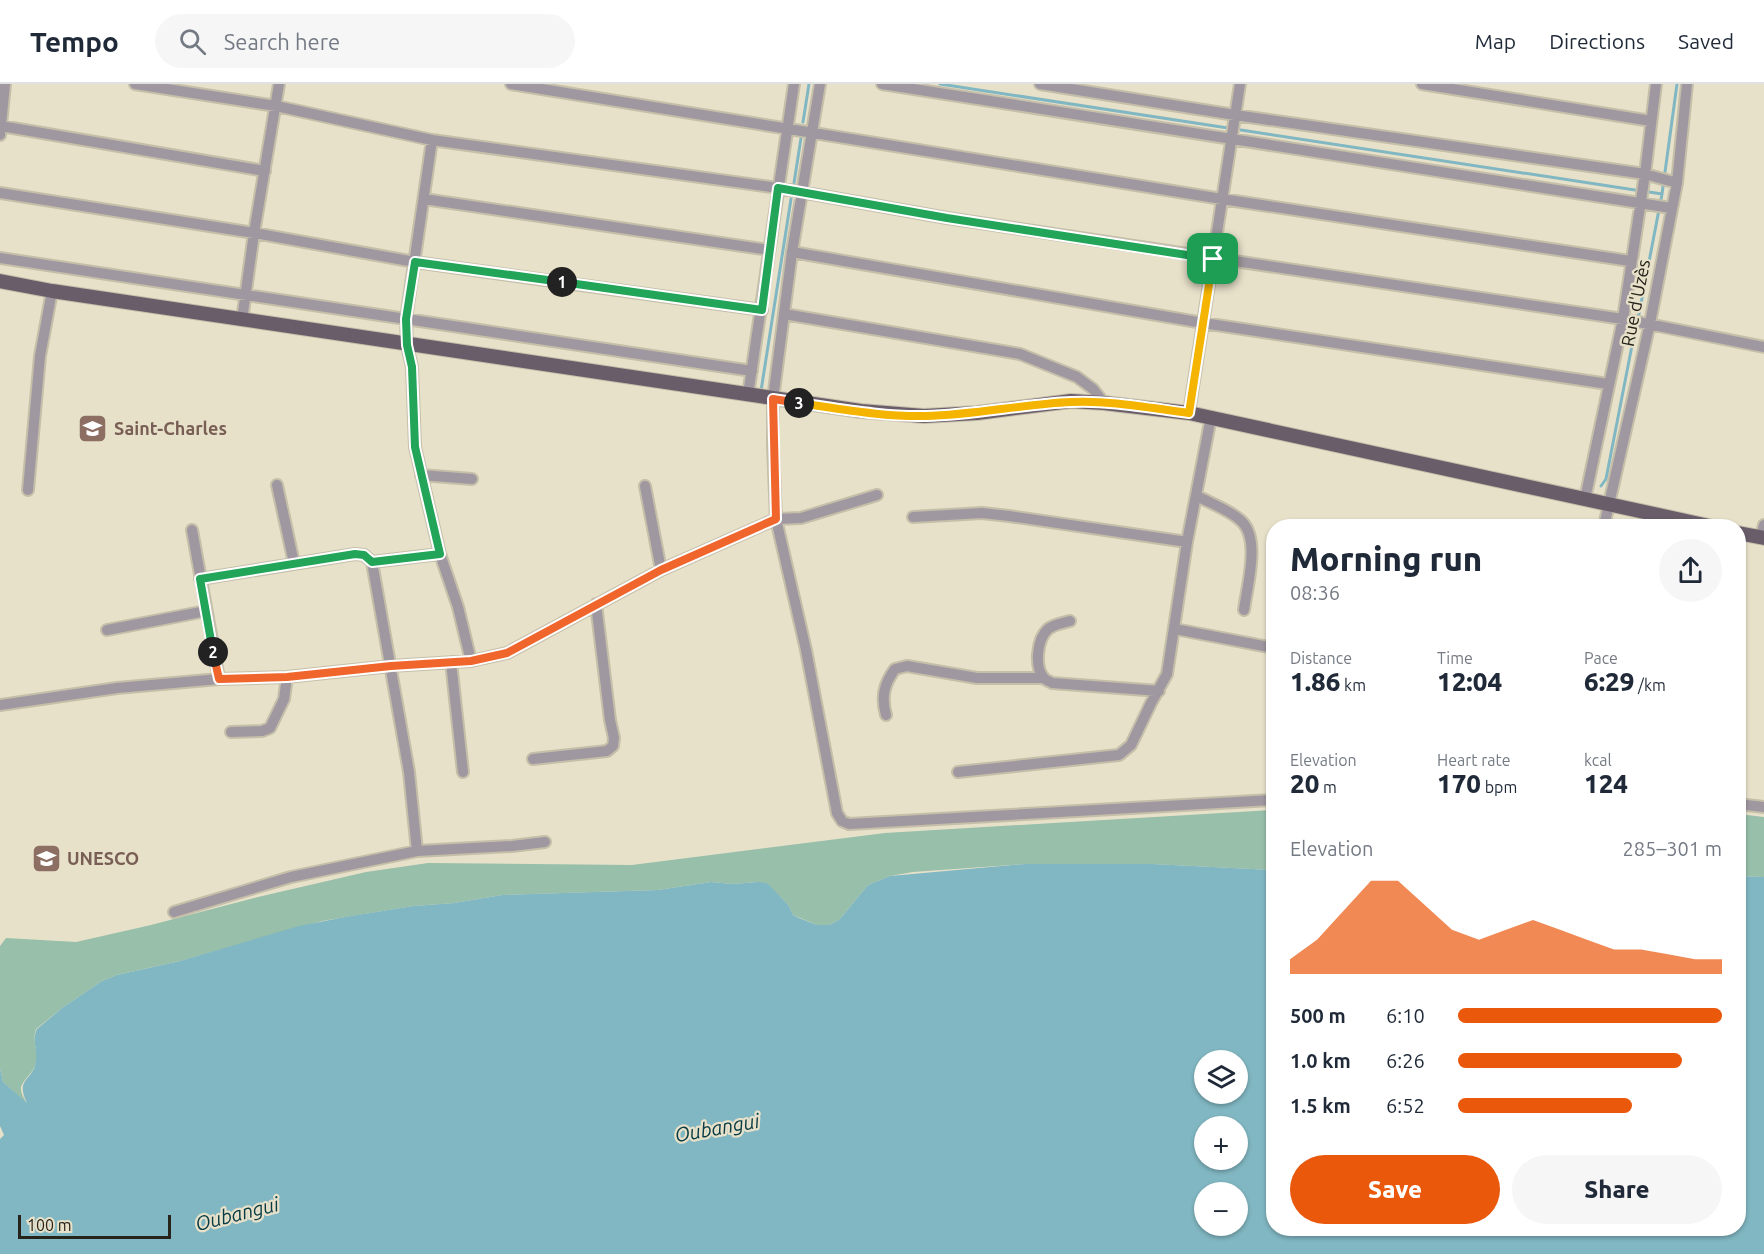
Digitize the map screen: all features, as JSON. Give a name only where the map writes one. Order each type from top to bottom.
[{"type":"main road","points":[[0,281],[52,291],[407,345],[861,411],[924,416],[977,413],[1071,402],[1104,403],[1189,413],[1674,519]]},
{"type":"main road","points":[[1746,533],[1763,534]]},
{"type":"street","points":[[5,84],[1,131],[265,171]]},
{"type":"street","points":[[135,84],[276,106],[432,140],[778,188],[937,217],[1650,323],[1764,347]]},
{"type":"street","points":[[242,320],[279,84]]},
{"type":"street","points":[[511,84],[1222,199],[1630,261]]},
{"type":"street","points":[[748,395],[794,84]]},
{"type":"street","points":[[820,84],[792,252],[773,399],[776,519],[806,651],[837,813],[842,821],[849,824],[1266,800]]},
{"type":"street","points":[[882,84],[1671,208]]},
{"type":"street","points":[[1040,84],[1235,116],[1646,174],[1677,183]]},
{"type":"street","points":[[1189,413],[1240,84]]},
{"type":"street","points":[[1422,84],[1651,121]]},
{"type":"street","points":[[1584,499],[1623,319],[1630,261],[1646,174],[1656,84]]},
{"type":"street","name":"Rue d'Uzès","points":[[1606,519],[1650,323],[1677,183],[1687,84]]},
{"type":"street","points":[[432,140],[406,319],[407,345],[412,367],[415,447],[440,554],[458,607],[471,661]]},
{"type":"street","points":[[0,193],[254,233],[415,262],[762,310]]},
{"type":"street","points":[[424,199],[769,250]]},
{"type":"street","points":[[792,252],[1203,323],[1608,384]]},
{"type":"street","points":[[0,258],[752,370]]},
{"type":"street","points":[[28,490],[40,356],[52,291]]},
{"type":"street","points":[[784,314],[1020,354],[1077,377],[1093,389],[1104,403]]},
{"type":"street","points":[[958,772],[1119,754],[1131,745],[1150,703],[1167,674],[1187,542],[1211,417]]},
{"type":"street","points":[[421,475],[472,479]]},
{"type":"street","points":[[277,485],[294,563]]},
{"type":"street","points":[[645,486],[661,570]]},
{"type":"street","points":[[0,705],[117,688],[219,679],[287,677],[391,666],[471,661],[507,653],[661,570],[776,519],[801,518],[877,495]]},
{"type":"street","points":[[1197,496],[1240,519],[1249,530],[1252,544],[1244,610]]},
{"type":"street","points":[[914,517],[982,513],[1187,542]]},
{"type":"street","points":[[192,530],[219,679]]},
{"type":"street","points":[[200,579],[355,554],[364,555],[372,562],[409,772],[417,851]]},
{"type":"street","points":[[372,562],[440,554]]},
{"type":"street","points":[[533,759],[607,751],[613,746],[614,738],[608,709],[596,604]]},
{"type":"street","points":[[107,630],[206,611]]},
{"type":"street","points":[[1044,678],[1039,666],[1038,650],[1042,638],[1048,629],[1070,621]]},
{"type":"street","points":[[1175,629],[1266,646]]},
{"type":"street","points":[[451,662],[463,772]]},
{"type":"street","points":[[886,715],[883,703],[887,679],[895,669],[907,666],[977,678],[1044,678],[1052,683],[1159,691]]},
{"type":"street","points":[[231,732],[262,731],[270,728],[284,699],[287,677]]},
{"type":"street","points":[[1746,805],[1764,807]]},
{"type":"street","points":[[174,912],[291,878],[417,851],[545,842]]},
{"type":"green space","points":[[1266,810],[1266,870],[1153,864],[1025,864],[913,872],[890,876],[868,885],[839,920],[829,925],[817,925],[793,915],[789,906],[780,897],[757,882],[733,884],[711,882],[658,890],[502,895],[454,903],[413,906],[322,921],[180,961],[117,975],[102,981],[36,1029],[36,1062],[21,1087],[28,1105],[3,1082],[0,1068],[0,946],[6,938],[76,942],[366,872],[428,863],[632,865],[885,833]]},
{"type":"green space","points":[[1746,815],[1764,817],[1764,877],[1746,876]]},
{"type":"water","name":"Oubangui","points":[[1025,864],[1153,864],[1266,870],[1266,1236],[1746,1236],[1746,876],[1764,877],[1764,1254],[0,1254],[0,1139],[4,1135],[0,1126],[0,1068],[3,1082],[27,1103],[23,1088],[35,1066],[37,1029],[62,1008],[102,981],[117,975],[180,961],[299,926],[413,906],[454,903],[502,895],[658,890],[711,882],[733,884],[757,882],[770,886],[789,906],[793,915],[799,918],[817,925],[829,925],[839,920],[868,885],[890,876]]},
{"type":"waterway","points":[[803,122],[809,84]]},
{"type":"waterway","points":[[940,84],[1228,128]]},
{"type":"waterway","points":[[1638,319],[1662,194],[1677,84]]},
{"type":"waterway","points":[[1241,130],[1635,190]]},
{"type":"waterway","points":[[794,183],[801,138]]},
{"type":"waterway","points":[[1649,192],[1662,194]]},
{"type":"waterway","points":[[761,391],[791,199]]},
{"type":"waterway","points":[[1601,486],[1606,479],[1636,325]]},
{"type":"place","name":"Saint-Charles","points":[[93,429]]},
{"type":"place","name":"UNESCO","points":[[46,859]]},
{"type":"route","points":[[778,188],[947,218],[1213,259],[1189,413],[1104,403],[1071,402],[977,413],[924,416],[861,411],[773,399],[776,519],[661,570],[507,653],[471,661],[391,666],[287,677],[219,679],[200,579],[355,554],[364,555],[372,562],[440,554],[415,447],[412,367],[407,345],[406,319],[415,262],[762,310],[778,188]]}]
